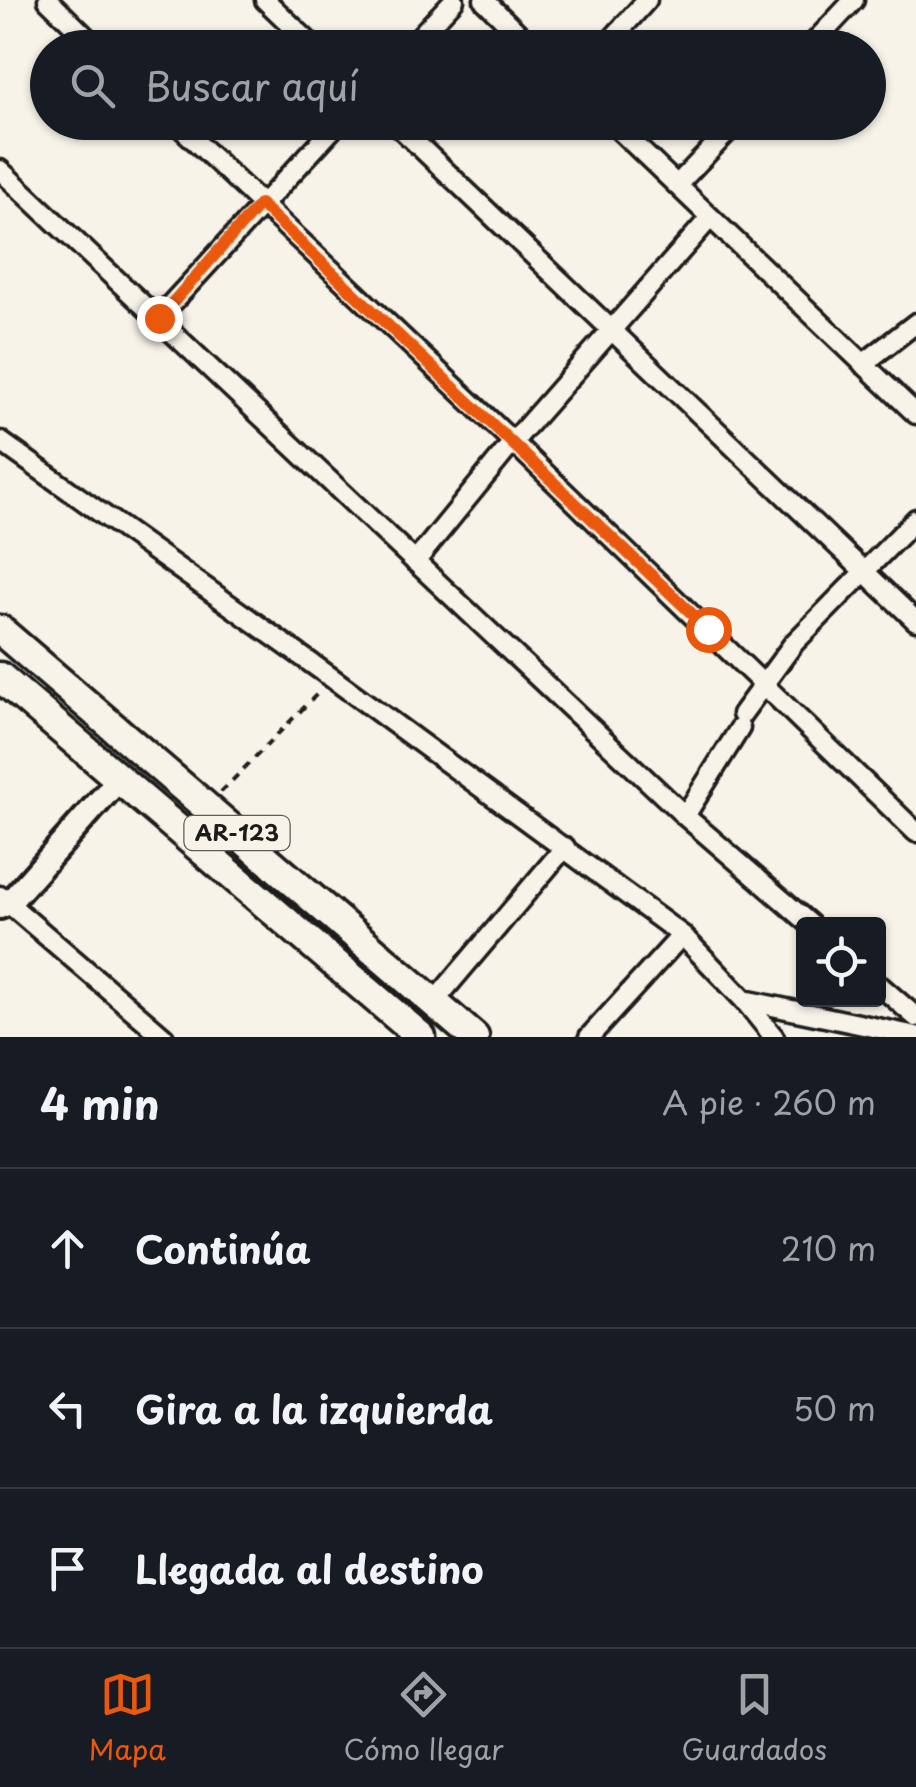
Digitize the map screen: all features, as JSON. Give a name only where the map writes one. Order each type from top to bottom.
[{"type":"main road","name":"AR-123","points":[[0,630],[474,1037]]},
{"type":"main road","name":"AR-123","points":[[0,678],[421,1037]]},
{"type":"street","points":[[48,0],[79,30]]},
{"type":"street","points":[[265,0],[296,30]]},
{"type":"street","points":[[426,30],[454,0]]},
{"type":"street","points":[[484,0],[514,30]]},
{"type":"street","points":[[620,30],[647,0]]},
{"type":"street","points":[[826,30],[854,0]]},
{"type":"street","points":[[194,140],[916,832]]},
{"type":"street","points":[[159,318],[321,140]]},
{"type":"street","points":[[413,140],[916,621]]},
{"type":"street","points":[[630,140],[916,414]]},
{"type":"street","points":[[678,184],[720,140]]},
{"type":"street","points":[[0,170],[684,816],[802,917]]},
{"type":"street","points":[[414,562],[513,442],[709,219]]},
{"type":"street","points":[[863,364],[916,322]]},
{"type":"street","points":[[0,441],[682,935],[774,1037]]},
{"type":"street","points":[[684,816],[763,682],[794,643],[916,519]]},
{"type":"street","points":[[118,779],[3,902],[164,1037]]},
{"type":"street","points":[[434,1002],[565,847]]},
{"type":"street","points":[[589,1037],[682,935]]},
{"type":"street","points":[[886,991],[916,1017]]},
{"type":"street","points":[[744,1000],[916,1036]]},
{"type":"path","points":[[206,807],[332,678]]},
{"type":"route","points":[[159,318],[260,204],[708,629]]}]
